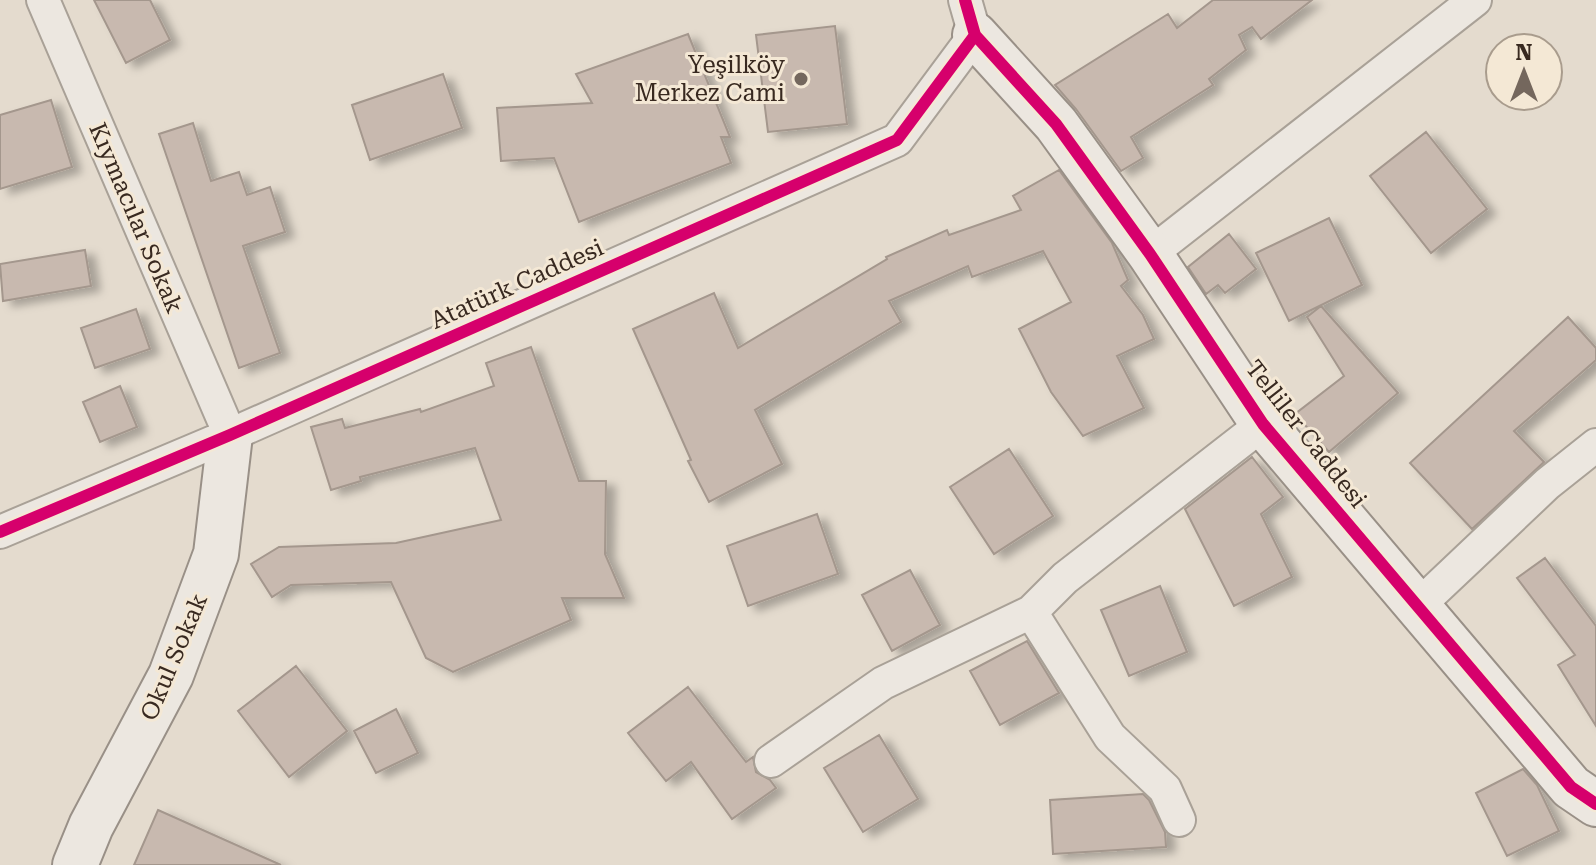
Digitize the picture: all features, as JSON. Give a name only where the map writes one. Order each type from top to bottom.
[{"type":"street","name":"Kıymacılar Sokak","points":[[43,0],[230,435]]},
{"type":"street","points":[[1150,254],[1475,0]]},
{"type":"street","name":"Atatürk Caddesi","points":[[0,532],[230,435],[897,140],[970,17]]},
{"type":"street","name":"Telliler Caddesi","points":[[970,17],[1056,124],[1150,254],[1263,424],[1571,787],[1596,804]]},
{"type":"street","points":[[771,761],[883,683],[1031,612],[1065,578],[1263,424]]},
{"type":"street","name":"Okul Sokak","points":[[75,865],[91,826],[171,675],[216,554],[230,435]]},
{"type":"street","points":[[1418,606],[1547,484],[1596,445]]},
{"type":"street","points":[[1031,612],[1110,737],[1165,789],[1179,820]]},
{"type":"building","points":[[94,0],[150,0],[170,40],[126,63]]},
{"type":"building","points":[[1213,0],[1312,0],[1261,39],[1252,27],[1239,35],[1246,50],[1209,79],[1213,85],[1131,137],[1143,158],[1121,171],[1055,85],[1168,14],[1177,28]]},
{"type":"building","name":"Yeşilköy Merkez Cami","points":[[835,26],[847,124],[768,132],[756,35]]},
{"type":"building","points":[[688,34],[730,137],[721,137],[731,163],[579,222],[554,158],[501,161],[497,108],[592,103],[576,74]]},
{"type":"building","points":[[443,74],[462,128],[370,160],[352,105]]},
{"type":"building","points":[[51,100],[72,167],[0,189],[0,115]]},
{"type":"building","points":[[193,123],[211,181],[239,172],[247,195],[270,187],[285,232],[243,246],[280,353],[239,368],[159,134]]},
{"type":"building","points":[[1426,132],[1487,209],[1431,253],[1370,176]]},
{"type":"building","points":[[1059,170],[1112,243],[1128,280],[1121,286],[1143,315],[1154,339],[1117,356],[1144,408],[1083,436],[1051,392],[1019,329],[1071,302],[1043,251],[972,277],[968,266],[889,301],[901,322],[755,410],[782,464],[709,502],[688,461],[691,460],[633,329],[714,293],[738,348],[886,257],[947,230],[949,235],[1021,210],[1013,196]]},
{"type":"building","points":[[1329,218],[1362,285],[1289,321],[1256,253]]},
{"type":"building","points":[[1229,234],[1256,269],[1225,293],[1218,285],[1206,294],[1188,267]]},
{"type":"building","points":[[85,250],[91,286],[3,301],[0,264]]},
{"type":"building","points":[[1321,306],[1398,393],[1329,452],[1295,414],[1344,376],[1307,317]]},
{"type":"building","points":[[136,309],[150,349],[95,368],[81,328]]},
{"type":"building","points":[[1568,317],[1596,348],[1596,360],[1514,431],[1544,462],[1472,529],[1410,463]]},
{"type":"building","points":[[531,347],[579,481],[606,481],[605,554],[624,598],[562,598],[571,620],[453,672],[426,658],[391,582],[291,585],[272,597],[251,564],[279,547],[396,543],[501,520],[475,448],[360,477],[361,481],[331,490],[311,427],[342,419],[345,428],[420,409],[421,412],[494,386],[486,363]]},
{"type":"building","points":[[120,386],[137,427],[100,442],[83,402]]},
{"type":"building","points":[[1009,449],[1053,516],[994,554],[950,487]]},
{"type":"building","points":[[1252,457],[1283,497],[1261,514],[1292,577],[1234,606],[1185,509]]},
{"type":"building","points":[[817,514],[838,574],[748,606],[727,546]]},
{"type":"building","points":[[1545,558],[1596,626],[1596,726],[1558,665],[1575,655],[1517,578]]},
{"type":"building","points":[[910,570],[940,625],[892,651],[862,595]]},
{"type":"building","points":[[1160,586],[1187,652],[1129,676],[1101,610]]},
{"type":"building","points":[[1027,641],[1059,693],[1000,725],[970,671]]},
{"type":"building","points":[[296,666],[347,731],[289,777],[238,711]]},
{"type":"building","points":[[688,687],[746,762],[753,757],[756,772],[770,780],[776,788],[732,819],[691,762],[666,781],[628,733]]},
{"type":"building","points":[[396,709],[418,753],[376,773],[354,731]]},
{"type":"building","points":[[879,735],[918,799],[863,832],[824,768]]},
{"type":"building","points":[[1523,769],[1537,785],[1559,831],[1507,856],[1476,793]]},
{"type":"building","points":[[1143,794],[1165,832],[1166,847],[1053,854],[1050,800]]},
{"type":"building","points":[[158,810],[281,865],[134,865]]},
{"type":"cycle path","points":[[0,532],[230,435],[897,140],[975,35],[965,0]]},
{"type":"cycle path","points":[[975,35],[1056,124],[1150,254],[1263,424],[1571,787],[1596,804]]},
{"type":"place","name":"Yeşilköy Merkez Cami","points":[[801,79]]}]
